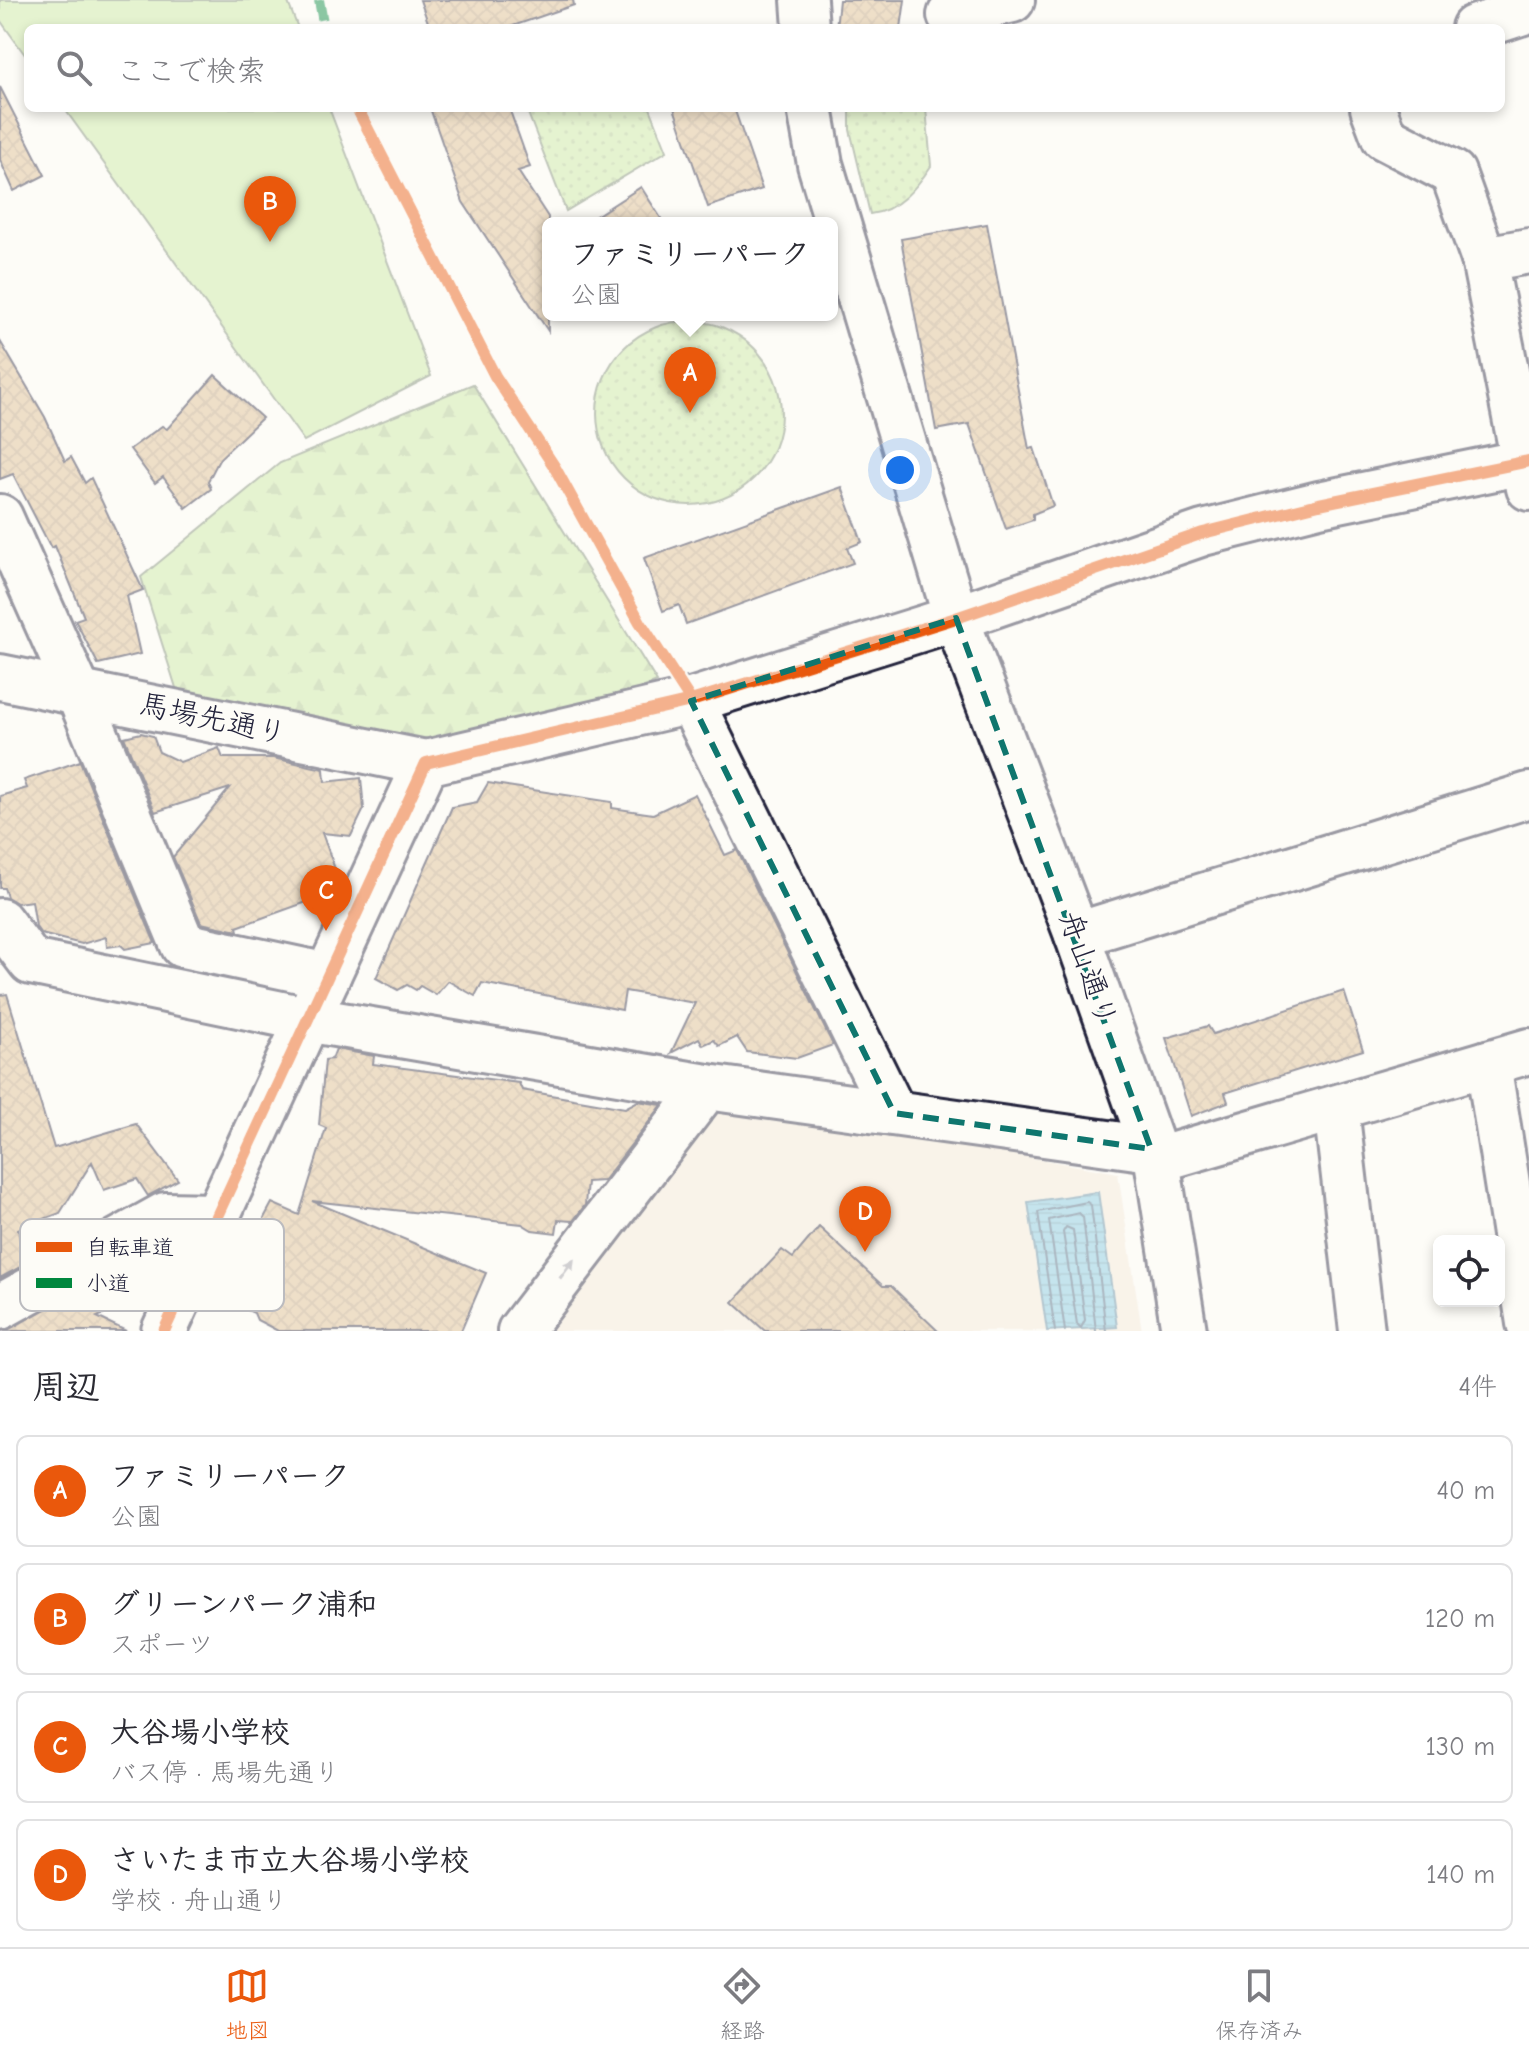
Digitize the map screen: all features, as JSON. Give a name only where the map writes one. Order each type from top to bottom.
[{"type":"street","points":[[804,0],[806,24]]},
{"type":"street","points":[[949,14],[1012,0]]},
{"type":"street","points":[[1486,24],[1529,10]]},
{"type":"street","name":"舟山通り","points":[[811,112],[820,164],[836,217]]},
{"type":"street","points":[[214,1219],[426,763],[691,701],[956,618],[1203,533],[1319,504],[1526,470],[1484,259],[1453,173],[1384,137],[1375,112]]},
{"type":"street","name":"舟山通り","points":[[838,224],[956,618],[1077,935],[1154,1154],[1184,1331]]},
{"type":"street","points":[[1484,259],[1529,251]]},
{"type":"street","points":[[0,517],[78,692],[183,945],[328,976]]},
{"type":"street","name":"馬場先通り","points":[[0,677],[426,763]]},
{"type":"street","points":[[691,701],[894,1113]]},
{"type":"street","points":[[1077,935],[1529,795]]},
{"type":"street","points":[[1,925],[31,962],[306,1019],[707,1087],[1154,1154],[1336,1108],[1509,1057],[1529,1323]]},
{"type":"street","points":[[520,1331],[707,1087]]},
{"type":"street","points":[[1336,1108],[1362,1331]]},
{"type":"street","points":[[158,1219],[165,1215],[215,1216]]},
{"type":"street","points":[[0,1307],[20,1296]]},
{"type":"street","points":[[164,1331],[173,1311]]},
{"type":"highlighted area","points":[[956,618],[1151,1149],[894,1113],[691,701]]},
{"type":"shaded area","points":[[725,1104],[1118,1173],[1142,1331],[539,1331],[710,1111]]},
{"type":"green space","points":[[0,0],[287,0],[296,24],[24,24],[24,53],[0,20]]},
{"type":"green space","points":[[67,112],[331,112],[431,376],[304,441]]},
{"type":"green space","points":[[528,112],[652,112],[667,151],[566,211]]},
{"type":"green space","points":[[850,112],[926,112],[931,166],[906,197],[889,208],[870,214],[850,130]]},
{"type":"green space","points":[[689,321],[724,328],[754,348],[774,378],[781,413],[774,448],[754,478],[724,498],[689,505],[654,498],[624,478],[604,448],[597,413],[604,378],[624,348],[654,328]]},
{"type":"green space","points":[[473,384],[657,682],[520,737],[425,742],[177,691],[141,577],[280,463]]},
{"type":"water","points":[[1098,1192],[1117,1327],[1047,1331],[1028,1202]]},
{"type":"building","points":[[420,0],[573,0],[574,5],[519,24],[429,24]]},
{"type":"building","points":[[839,0],[905,0],[902,24],[836,24]]},
{"type":"building","points":[[0,87],[45,175],[14,191],[0,160]]},
{"type":"building","points":[[431,112],[510,112],[530,167],[518,171],[548,217],[542,217],[542,321],[548,321],[548,331],[463,202]]},
{"type":"building","points":[[675,112],[735,112],[762,189],[708,207]]},
{"type":"building","points":[[641,187],[660,217],[594,217]]},
{"type":"building","points":[[987,224],[1029,449],[1034,448],[1053,506],[1033,514],[1033,520],[1006,529],[969,424],[936,430],[901,239]]},
{"type":"building","points":[[0,341],[45,417],[65,461],[71,457],[85,483],[91,478],[143,590],[127,596],[140,654],[98,664],[75,620],[84,617],[55,546],[51,548],[13,474],[0,479]]},
{"type":"building","points":[[215,375],[262,418],[220,458],[208,481],[211,489],[186,508],[163,477],[155,483],[130,449],[162,426],[167,429]]},
{"type":"building","points":[[842,487],[862,542],[847,548],[853,563],[686,624],[679,605],[663,611],[644,558]]},
{"type":"building","points":[[141,733],[153,736],[159,752],[180,762],[219,748],[223,758],[273,758],[324,769],[325,782],[361,778],[364,809],[351,836],[322,833],[335,869],[321,897],[237,927],[238,931],[201,923],[173,857],[230,788],[155,812],[124,737]]},
{"type":"building","points":[[80,761],[155,943],[125,949],[121,945],[107,947],[106,937],[82,944],[41,934],[36,927],[32,901],[17,903],[7,897],[4,888],[0,888],[0,796],[27,788],[24,780]]},
{"type":"building","points":[[488,783],[612,802],[612,808],[653,814],[695,794],[725,855],[737,850],[833,1045],[797,1058],[747,1052],[737,1037],[719,1046],[714,1040],[703,1045],[699,1038],[671,1053],[695,1003],[625,991],[622,1010],[482,983],[475,996],[448,981],[436,995],[420,986],[416,990],[407,985],[398,990],[376,978],[452,807],[477,802]]},
{"type":"building","points":[[1344,991],[1363,1050],[1225,1093],[1228,1102],[1191,1116],[1166,1038],[1208,1026],[1213,1034]]},
{"type":"building","points":[[7,994],[54,1148],[136,1124],[178,1180],[148,1196],[137,1179],[104,1190],[92,1162],[60,1213],[44,1219],[20,1219],[20,1267],[0,1278],[0,995]]},
{"type":"building","points":[[336,1049],[374,1056],[373,1064],[519,1083],[522,1090],[625,1108],[638,1101],[662,1105],[603,1181],[587,1182],[585,1205],[573,1221],[558,1220],[556,1233],[532,1230],[522,1224],[312,1201],[486,1273],[461,1331],[278,1331],[257,1320],[250,1311],[284,1311],[284,1219],[264,1218],[272,1203],[299,1215],[326,1128],[319,1125],[325,1060],[332,1059]]},
{"type":"building","points":[[819,1227],[883,1286],[891,1286],[938,1331],[765,1331],[733,1302],[782,1250],[793,1258]]},
{"type":"building","points":[[41,1311],[111,1311],[97,1317],[126,1331],[4,1331]]},
{"type":"marked path","points":[[319,0],[323,24]]},
{"type":"cycle path","points":[[359,112],[495,376],[554,466],[640,622],[691,701]]},
{"type":"cycle path","points":[[216,1219],[426,763],[691,701],[956,618],[1203,533],[1319,504],[1529,461]]},
{"type":"cycle path","points":[[164,1331],[173,1311]]},
{"type":"place","name":"グリーンパーク浦和","points":[[270,242]]},
{"type":"place","name":"ファミリーパーク","points":[[690,413]]},
{"type":"place","name":"大谷場小学校","points":[[326,931]]},
{"type":"place","name":"さいたま市立大谷場小学校","points":[[865,1252]]}]
